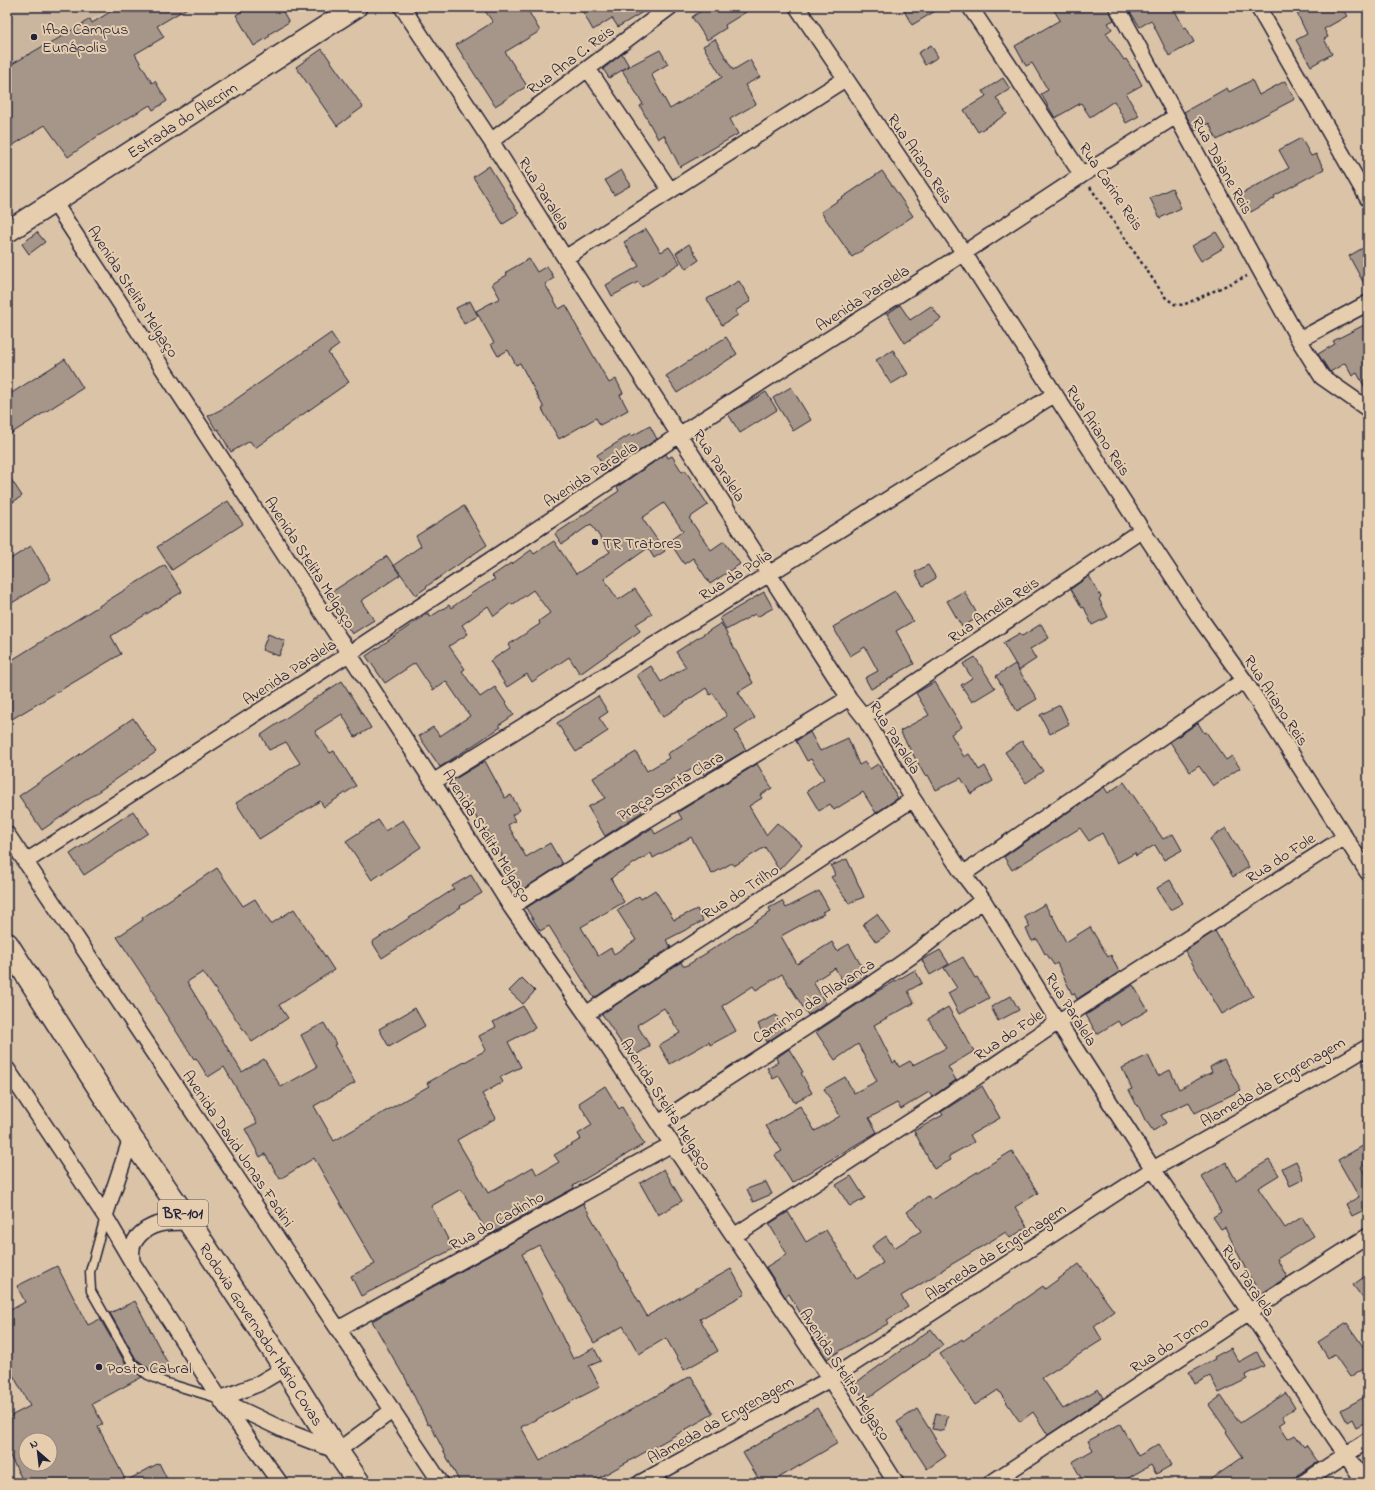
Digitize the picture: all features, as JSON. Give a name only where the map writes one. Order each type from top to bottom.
[{"type":"highway","name":"Rodovia Governador Mário Covas","points":[[7,944],[131,1138],[189,1222],[359,1483]]},
{"type":"street","name":"Estrada do Alecrim","points":[[7,232],[356,7]]},
{"type":"street","name":"Rua Paralela","points":[[402,7],[491,141],[679,436],[849,698],[864,717],[913,799],[982,900],[1058,1022],[1153,1169],[1365,1483]]},
{"type":"street","name":"Rua Ana C. Reis","points":[[491,141],[670,7]]},
{"type":"street","name":"Rua Ariano Reis","points":[[797,7],[964,253],[1142,530],[1202,621],[1244,680],[1368,873]]},
{"type":"street","name":"Rua Carine Reis","points":[[970,7],[1082,174]]},
{"type":"street","name":"Rua Daiane Reis","points":[[1117,7],[1260,270],[1299,340],[1322,377],[1368,409]]},
{"type":"street","points":[[1258,7],[1368,199]]},
{"type":"street","points":[[588,69],[670,190]]},
{"type":"street","points":[[565,258],[845,79]]},
{"type":"street","name":"Avenida Paralela","points":[[26,862],[350,653],[679,436],[964,253],[1082,174],[1176,116]]},
{"type":"street","name":"Avenida Stelita Melgaço","points":[[54,202],[434,782],[511,907],[586,1014],[659,1123],[830,1379],[896,1483]]},
{"type":"street","points":[[1299,340],[1368,303]]},
{"type":"street","name":"Rua da Polia","points":[[434,782],[1055,394]]},
{"type":"street","name":"Rua Amelia Reis","points":[[864,717],[1142,530]]},
{"type":"street","points":[[963,874],[1244,680]]},
{"type":"street","name":"Praça Santa Clara","points":[[511,907],[646,820],[849,698]]},
{"type":"street","name":"Rua do Trilho","points":[[586,1014],[913,799]]},
{"type":"street","name":"Avenida David Jonas Fadini","points":[[7,834],[441,1483]]},
{"type":"street","name":"Rua do Fole","points":[[734,1236],[934,1106],[1058,1022],[1345,837]]},
{"type":"street","name":"Caminho da Alavanca","points":[[659,1123],[844,1002],[913,954],[982,900]]},
{"type":"street","name":"Alameda da Engrenagem","points":[[640,1483],[830,1379],[1153,1169],[1368,1047]]},
{"type":"street","points":[[7,1069],[106,1216],[132,1262],[220,1399],[280,1483]]},
{"type":"street","points":[[106,1216],[131,1138]]},
{"type":"street","name":"Rua do Cadinho","points":[[338,1329],[672,1144]]},
{"type":"street","points":[[132,1262],[132,1248],[135,1241],[145,1229],[162,1223],[189,1222]]},
{"type":"street","name":"Rua do Torno","points":[[991,1483],[1249,1312],[1368,1236]]},
{"type":"street","points":[[220,1399],[258,1384],[285,1368]]},
{"type":"street","points":[[220,1399],[288,1432],[337,1451],[393,1410]]},
{"type":"street","points":[[1303,1483],[1346,1456],[1368,1440]]},
{"type":"lane","points":[[106,1216],[90,1272],[91,1291],[132,1363],[148,1376],[220,1399]]},
{"type":"path","name":"Rua Carine Reis","points":[[1082,174],[1165,297],[1174,304],[1183,306],[1260,270]]},
{"type":"shaded area","name":"Ifba Campus Eunápolis","points":[[7,7],[113,7],[7,67]]},
{"type":"building","points":[[118,7],[189,7],[157,26],[164,37],[135,54],[152,83],[155,81],[167,101],[153,110],[150,105],[98,136],[68,157],[45,125],[7,149],[7,67],[45,45],[46,46],[90,19],[92,23]]},
{"type":"building","points":[[249,7],[280,7],[289,22],[269,34],[270,36],[254,46],[236,15]]},
{"type":"building","points":[[482,7],[526,7],[540,31],[505,52],[527,86],[495,106],[456,45],[493,22]]},
{"type":"building","points":[[580,7],[651,7],[618,27],[612,18],[593,30]]},
{"type":"building","points":[[707,7],[754,7],[725,25],[726,28],[707,40],[692,17]]},
{"type":"building","points":[[902,7],[942,7],[912,25]]},
{"type":"building","points":[[1052,7],[1108,7],[1114,20],[1108,23],[1112,29],[1106,33],[1124,60],[1126,59],[1134,70],[1142,85],[1126,94],[1139,116],[1126,123],[1114,101],[1090,117],[1081,103],[1055,118],[1041,94],[1048,90],[1032,63],[1026,66],[1015,46],[1060,20]]},
{"type":"building","points":[[1127,7],[1173,7],[1184,28],[1186,27],[1194,42],[1169,56],[1151,20],[1140,27]]},
{"type":"building","points":[[1294,7],[1341,7],[1347,16],[1324,29],[1328,37],[1324,39],[1332,54],[1311,66],[1296,40],[1307,34]]},
{"type":"building","points":[[715,39],[733,70],[750,60],[760,77],[745,85],[756,104],[730,119],[738,134],[680,167],[664,135],[658,139],[640,106],[643,104],[622,70],[660,50],[668,64],[651,74],[670,109],[722,77],[703,46]]},
{"type":"building","points":[[931,45],[938,57],[925,65],[918,53]]},
{"type":"building","points":[[322,49],[363,107],[337,126],[296,67]]},
{"type":"building","points":[[622,54],[629,66],[609,78],[603,69]]},
{"type":"building","points":[[1003,78],[1010,89],[996,98],[1007,114],[978,132],[964,110],[986,96],[983,91]]},
{"type":"building","points":[[1252,80],[1259,95],[1285,81],[1295,99],[1217,140],[1209,123],[1195,131],[1184,112],[1227,88],[1229,92]]},
{"type":"building","points":[[1301,138],[1311,156],[1316,154],[1324,169],[1274,196],[1275,198],[1251,212],[1241,194],[1289,168],[1279,150]]},
{"type":"building","points":[[489,166],[519,214],[503,224],[473,177]]},
{"type":"building","points":[[621,170],[631,185],[614,195],[605,180]]},
{"type":"building","points":[[882,171],[913,216],[852,257],[821,212]]},
{"type":"building","points":[[1172,188],[1181,208],[1160,218],[1150,198]]},
{"type":"building","points":[[646,229],[661,252],[669,247],[680,263],[642,287],[638,282],[612,296],[606,285],[639,266],[624,242]]},
{"type":"building","points":[[37,232],[45,242],[29,254],[22,244]]},
{"type":"building","points":[[1216,232],[1225,247],[1201,261],[1192,246]]},
{"type":"building","points":[[689,244],[699,260],[686,269],[676,253]]},
{"type":"building","points":[[1368,245],[1368,291],[1349,256]]},
{"type":"building","points":[[529,259],[537,272],[547,266],[554,278],[545,284],[559,309],[566,305],[609,383],[616,379],[623,393],[620,395],[628,410],[600,425],[596,418],[559,439],[542,409],[544,408],[520,363],[516,365],[508,350],[498,356],[491,344],[494,343],[476,311],[500,298],[492,284],[507,275],[506,272]]},
{"type":"building","points":[[739,281],[751,301],[735,311],[738,315],[722,325],[707,299]]},
{"type":"building","points":[[470,301],[478,316],[464,324],[456,308]]},
{"type":"building","points":[[900,305],[910,320],[931,306],[941,319],[905,343],[887,314]]},
{"type":"building","points":[[1368,323],[1368,393],[1357,373],[1352,376],[1345,363],[1330,372],[1318,354],[1335,344],[1333,341]]},
{"type":"building","points":[[331,333],[339,345],[328,353],[349,382],[255,448],[250,441],[231,452],[218,429],[216,430],[208,416],[222,409]]},
{"type":"building","points":[[726,337],[737,354],[677,393],[666,376]]},
{"type":"building","points":[[893,350],[908,374],[891,384],[876,360]]},
{"type":"building","points":[[65,359],[83,388],[7,436],[7,396]]},
{"type":"building","points":[[791,387],[811,420],[793,431],[773,398]]},
{"type":"building","points":[[766,392],[777,410],[740,433],[728,414]]},
{"type":"building","points":[[650,426],[657,439],[607,472],[597,455],[631,434],[632,436]]},
{"type":"building","points":[[666,454],[668,458],[672,456],[682,472],[685,470],[708,505],[689,518],[711,550],[724,541],[740,564],[710,584],[693,558],[684,564],[669,541],[683,531],[664,503],[642,518],[665,551],[654,558],[648,548],[604,579],[618,600],[635,589],[652,614],[636,624],[640,631],[580,674],[569,657],[532,682],[527,674],[507,687],[490,661],[510,648],[508,645],[540,624],[539,621],[550,613],[533,590],[512,605],[511,603],[494,616],[488,606],[462,625],[468,634],[449,646],[465,669],[462,671],[480,697],[495,687],[514,715],[499,725],[501,727],[440,767],[419,736],[433,727],[440,736],[470,716],[446,681],[433,690],[415,663],[385,683],[366,656],[428,613],[430,617],[449,605],[451,608],[495,579],[492,576],[531,550],[534,554],[554,541],[576,574],[610,552],[591,524],[562,544],[555,534],[619,491],[617,487]]},
{"type":"building","points":[[7,473],[22,496],[7,506]]},
{"type":"building","points":[[228,501],[243,524],[172,570],[157,547]]},
{"type":"building","points":[[464,506],[487,545],[416,595],[394,565],[421,546],[416,536]]},
{"type":"building","points":[[31,546],[51,579],[7,606],[7,561]]},
{"type":"building","points":[[387,556],[400,575],[361,601],[374,620],[352,634],[327,595]]},
{"type":"building","points":[[165,565],[182,592],[111,636],[121,654],[7,722],[7,663]]},
{"type":"building","points":[[928,565],[936,578],[923,586],[915,572]]},
{"type":"building","points":[[1089,576],[1101,597],[1099,599],[1108,617],[1092,625],[1084,607],[1082,608],[1071,589]]},
{"type":"building","points":[[895,591],[913,621],[896,631],[914,664],[871,689],[865,678],[878,671],[865,647],[850,656],[833,627]]},
{"type":"building","points":[[964,591],[979,617],[962,627],[947,601]]},
{"type":"building","points":[[764,592],[773,608],[757,617],[755,614],[726,630],[720,618]]},
{"type":"building","points":[[721,623],[753,683],[738,692],[755,718],[735,731],[746,750],[704,775],[698,766],[670,781],[673,785],[645,801],[646,803],[639,807],[642,812],[605,836],[588,807],[605,798],[593,778],[636,752],[647,771],[669,758],[667,754],[727,716],[713,693],[710,695],[706,688],[663,717],[637,675],[651,666],[661,682],[686,667],[676,652]]},
{"type":"building","points":[[1041,624],[1049,638],[1030,649],[1036,659],[1019,670],[1003,643],[1020,633],[1022,636]]},
{"type":"building","points":[[268,634],[285,641],[279,656],[262,650]]},
{"type":"building","points":[[975,657],[995,688],[972,702],[961,685],[972,678],[963,664]]},
{"type":"building","points":[[1015,664],[1037,699],[1017,711],[996,676]]},
{"type":"building","points":[[342,681],[371,728],[355,737],[342,714],[315,731],[330,753],[334,751],[356,786],[324,807],[320,801],[259,839],[236,803],[300,763],[286,742],[269,750],[261,735]]},
{"type":"building","points":[[935,682],[962,727],[951,734],[964,757],[969,754],[979,770],[985,766],[993,781],[971,794],[961,778],[936,790],[928,775],[925,776],[900,731],[929,715],[916,693]]},
{"type":"building","points":[[598,696],[608,712],[599,718],[608,731],[576,752],[557,723]]},
{"type":"building","points":[[1060,705],[1069,724],[1050,734],[1040,715]]},
{"type":"building","points":[[133,718],[156,752],[42,830],[19,796]]},
{"type":"building","points":[[1198,723],[1204,733],[1206,732],[1226,760],[1232,756],[1240,768],[1213,786],[1199,766],[1190,772],[1170,742]]},
{"type":"building","points":[[810,732],[820,751],[848,738],[859,765],[865,762],[870,769],[878,764],[898,798],[876,813],[863,792],[834,810],[830,804],[819,811],[807,791],[824,779],[811,759],[807,761],[796,741]]},
{"type":"building","points":[[1022,741],[1043,771],[1026,783],[1005,752]]},
{"type":"building","points":[[485,761],[505,798],[511,795],[520,810],[512,815],[515,821],[508,825],[526,857],[550,843],[562,864],[520,891],[488,831],[485,832],[468,803],[463,805],[450,782]]},
{"type":"building","points":[[757,764],[772,788],[760,795],[762,798],[749,806],[766,835],[777,823],[802,845],[779,870],[765,847],[734,866],[732,863],[712,874],[691,837],[653,858],[651,853],[615,875],[611,879],[624,902],[581,927],[598,956],[611,948],[614,954],[636,940],[617,910],[639,896],[641,899],[655,890],[674,920],[697,909],[703,921],[666,940],[671,947],[594,998],[549,926],[540,931],[526,908],[652,828],[655,834],[682,819],[678,812]]},
{"type":"building","points":[[1124,782],[1163,839],[1173,834],[1182,850],[1164,860],[1155,845],[1136,856],[1135,853],[1117,863],[1102,833],[1089,841],[1080,828],[1012,870],[1004,857],[1104,787],[1108,793]]},
{"type":"building","points":[[133,811],[148,833],[84,875],[70,854]]},
{"type":"building","points":[[378,820],[385,831],[403,820],[421,847],[372,880],[346,841]]},
{"type":"building","points":[[1226,828],[1249,867],[1233,877],[1210,839]]},
{"type":"building","points":[[847,859],[864,897],[849,903],[831,877],[835,875],[831,866]]},
{"type":"building","points":[[217,868],[243,906],[255,899],[271,924],[294,909],[334,970],[279,1005],[288,1018],[252,1042],[203,972],[187,982],[242,1072],[264,1059],[281,1087],[317,1067],[301,1035],[324,1023],[336,1044],[334,1045],[355,1083],[314,1106],[334,1141],[429,1086],[427,1083],[486,1050],[479,1036],[496,1027],[493,1022],[523,1006],[535,1028],[508,1042],[521,1067],[500,1077],[503,1082],[482,1094],[496,1118],[457,1140],[488,1193],[533,1167],[537,1175],[559,1162],[554,1155],[581,1139],[578,1134],[592,1125],[579,1103],[605,1086],[619,1109],[622,1107],[644,1144],[573,1186],[574,1188],[489,1235],[461,1189],[431,1206],[453,1249],[361,1296],[351,1276],[375,1264],[314,1158],[280,1179],[265,1154],[260,1157],[245,1129],[257,1123],[224,1067],[208,1077],[196,1058],[194,1059],[155,998],[157,997],[117,937],[143,920],[142,918]]},
{"type":"building","points":[[471,875],[482,893],[382,958],[372,942],[454,889],[452,886]]},
{"type":"building","points":[[1170,880],[1183,903],[1170,910],[1157,888]]},
{"type":"building","points":[[819,891],[829,909],[822,912],[824,914],[781,936],[797,964],[832,942],[837,951],[849,944],[867,976],[847,989],[835,968],[813,982],[826,1003],[808,1015],[782,974],[756,990],[753,986],[722,1006],[736,1031],[710,1045],[709,1042],[670,1064],[659,1045],[680,1033],[664,1008],[637,1025],[650,1046],[631,1058],[602,1014],[681,962],[683,966],[686,966],[771,912],[769,908],[782,901],[786,908]]},
{"type":"building","points":[[1045,904],[1066,942],[1090,927],[1108,957],[1111,955],[1119,972],[1077,999],[1074,993],[1072,994],[1057,963],[1054,965],[1046,953],[1045,954],[1037,939],[1032,941],[1026,929],[1030,927],[1024,916]]},
{"type":"building","points":[[877,914],[890,933],[876,942],[863,924]]},
{"type":"building","points":[[1215,931],[1253,996],[1222,1014],[1185,951]]},
{"type":"building","points":[[940,950],[949,964],[930,975],[922,960]]},
{"type":"building","points":[[963,957],[989,998],[959,1014],[948,993],[957,988],[944,968]]},
{"type":"building","points":[[915,970],[922,983],[908,991],[914,1003],[874,1025],[893,1063],[896,1061],[899,1067],[910,1061],[913,1065],[946,1048],[928,1019],[948,1007],[974,1051],[948,1067],[956,1080],[932,1097],[929,1092],[901,1109],[897,1103],[869,1118],[877,1132],[792,1183],[775,1155],[782,1151],[766,1126],[800,1106],[815,1131],[840,1116],[824,1089],[845,1077],[854,1093],[877,1081],[858,1044],[835,1060],[816,1032],[876,992]]},
{"type":"building","points":[[522,978],[535,991],[523,1004],[509,991]]},
{"type":"building","points":[[1133,985],[1148,1010],[1121,1026],[1118,1021],[1097,1034],[1086,1015]]},
{"type":"building","points":[[1011,996],[1019,1010],[998,1021],[991,1007]]},
{"type":"building","points":[[415,1008],[425,1026],[389,1047],[379,1029]]},
{"type":"building","points":[[776,1015],[785,1030],[767,1042],[758,1024]]},
{"type":"building","points":[[789,1049],[803,1072],[801,1073],[812,1093],[794,1102],[779,1076],[773,1079],[767,1068],[778,1062],[776,1058]]},
{"type":"building","points":[[1148,1055],[1158,1076],[1170,1070],[1179,1089],[1212,1072],[1210,1067],[1224,1059],[1241,1090],[1195,1113],[1189,1102],[1161,1115],[1166,1123],[1153,1131],[1146,1122],[1129,1090],[1132,1089],[1122,1068]]},
{"type":"building","points":[[982,1086],[1000,1118],[970,1135],[974,1142],[949,1156],[951,1160],[934,1169],[914,1131],[943,1115],[941,1112]]},
{"type":"building","points":[[1368,1143],[1368,1162],[1361,1167],[1368,1180],[1368,1213],[1366,1209],[1352,1216],[1346,1204],[1359,1197],[1338,1160]]},
{"type":"building","points":[[1012,1151],[1038,1193],[1015,1207],[1027,1227],[1010,1238],[1006,1232],[901,1296],[908,1307],[887,1320],[889,1323],[827,1359],[808,1330],[810,1329],[789,1294],[785,1297],[766,1267],[787,1254],[769,1224],[788,1212],[806,1242],[826,1230],[857,1279],[883,1263],[872,1246],[886,1236],[894,1248],[921,1231],[907,1212],[928,1196],[931,1200]]},
{"type":"building","points":[[1269,1160],[1279,1175],[1258,1188],[1285,1228],[1302,1217],[1314,1236],[1277,1259],[1287,1277],[1261,1294],[1248,1274],[1225,1227],[1221,1229],[1213,1217],[1221,1212],[1202,1176],[1226,1162],[1236,1180]]},
{"type":"building","points":[[1296,1161],[1304,1179],[1290,1186],[1282,1168]]},
{"type":"building","points":[[664,1169],[682,1201],[658,1215],[640,1183]]},
{"type":"building","points":[[851,1176],[865,1198],[850,1207],[836,1185]]},
{"type":"building","points":[[766,1182],[772,1194],[753,1202],[747,1189]]},
{"type":"building","points":[[583,1203],[647,1316],[731,1269],[745,1294],[700,1319],[718,1351],[684,1370],[666,1338],[639,1354],[623,1326],[594,1343],[539,1245],[522,1254],[573,1359],[594,1348],[601,1361],[589,1366],[600,1387],[521,1427],[540,1461],[691,1376],[713,1414],[590,1483],[460,1483],[430,1424],[428,1425],[404,1375],[372,1321]]},
{"type":"building","points":[[1079,1264],[1114,1311],[1094,1326],[1102,1340],[1042,1378],[1063,1409],[1098,1389],[1103,1398],[1048,1435],[1033,1412],[1020,1422],[998,1390],[975,1405],[940,1354],[962,1339],[963,1341],[1043,1286],[1045,1289]]},
{"type":"building","points":[[57,1266],[88,1325],[100,1319],[127,1366],[142,1377],[92,1404],[103,1424],[98,1427],[126,1481],[159,1463],[169,1483],[24,1483],[18,1472],[58,1472],[58,1432],[18,1432],[18,1471],[7,1450],[7,1418],[30,1406],[7,1364],[7,1312],[25,1302],[17,1286]]},
{"type":"building","points":[[1368,1274],[1368,1305],[1353,1285]]},
{"type":"building","points":[[135,1301],[168,1364],[154,1372],[136,1359],[110,1313]]},
{"type":"building","points":[[1347,1323],[1364,1348],[1368,1345],[1368,1365],[1350,1377],[1334,1354],[1328,1358],[1318,1342]]},
{"type":"building","points":[[931,1329],[943,1345],[865,1400],[854,1384]]},
{"type":"building","points":[[1231,1348],[1239,1362],[1257,1352],[1264,1366],[1246,1375],[1247,1379],[1219,1393],[1210,1376],[1195,1384],[1189,1372],[1215,1359],[1214,1357]]},
{"type":"building","points":[[1286,1393],[1295,1408],[1282,1416],[1285,1421],[1279,1425],[1288,1439],[1295,1435],[1304,1447],[1306,1445],[1318,1462],[1298,1475],[1294,1483],[1206,1483],[1243,1457],[1209,1405],[1221,1396],[1240,1423]]},
{"type":"building","points":[[1368,1395],[1368,1421],[1356,1427],[1352,1419],[1347,1422],[1341,1410]]},
{"type":"building","points":[[817,1408],[838,1443],[770,1483],[761,1483],[743,1453]]},
{"type":"building","points":[[917,1409],[946,1456],[927,1469],[897,1422]]},
{"type":"building","points":[[936,1413],[948,1416],[944,1431],[932,1429]]},
{"type":"building","points":[[1120,1424],[1138,1456],[1159,1444],[1172,1465],[1156,1474],[1151,1465],[1119,1483],[1084,1483],[1072,1462],[1093,1450],[1088,1441]]},
{"type":"place","name":"Ifba Campus Eunápolis","points":[[34,37]]},
{"type":"place","name":"TR Tratores","points":[[595,542]]},
{"type":"place","name":"Posto Cabral","points":[[99,1367]]}]
